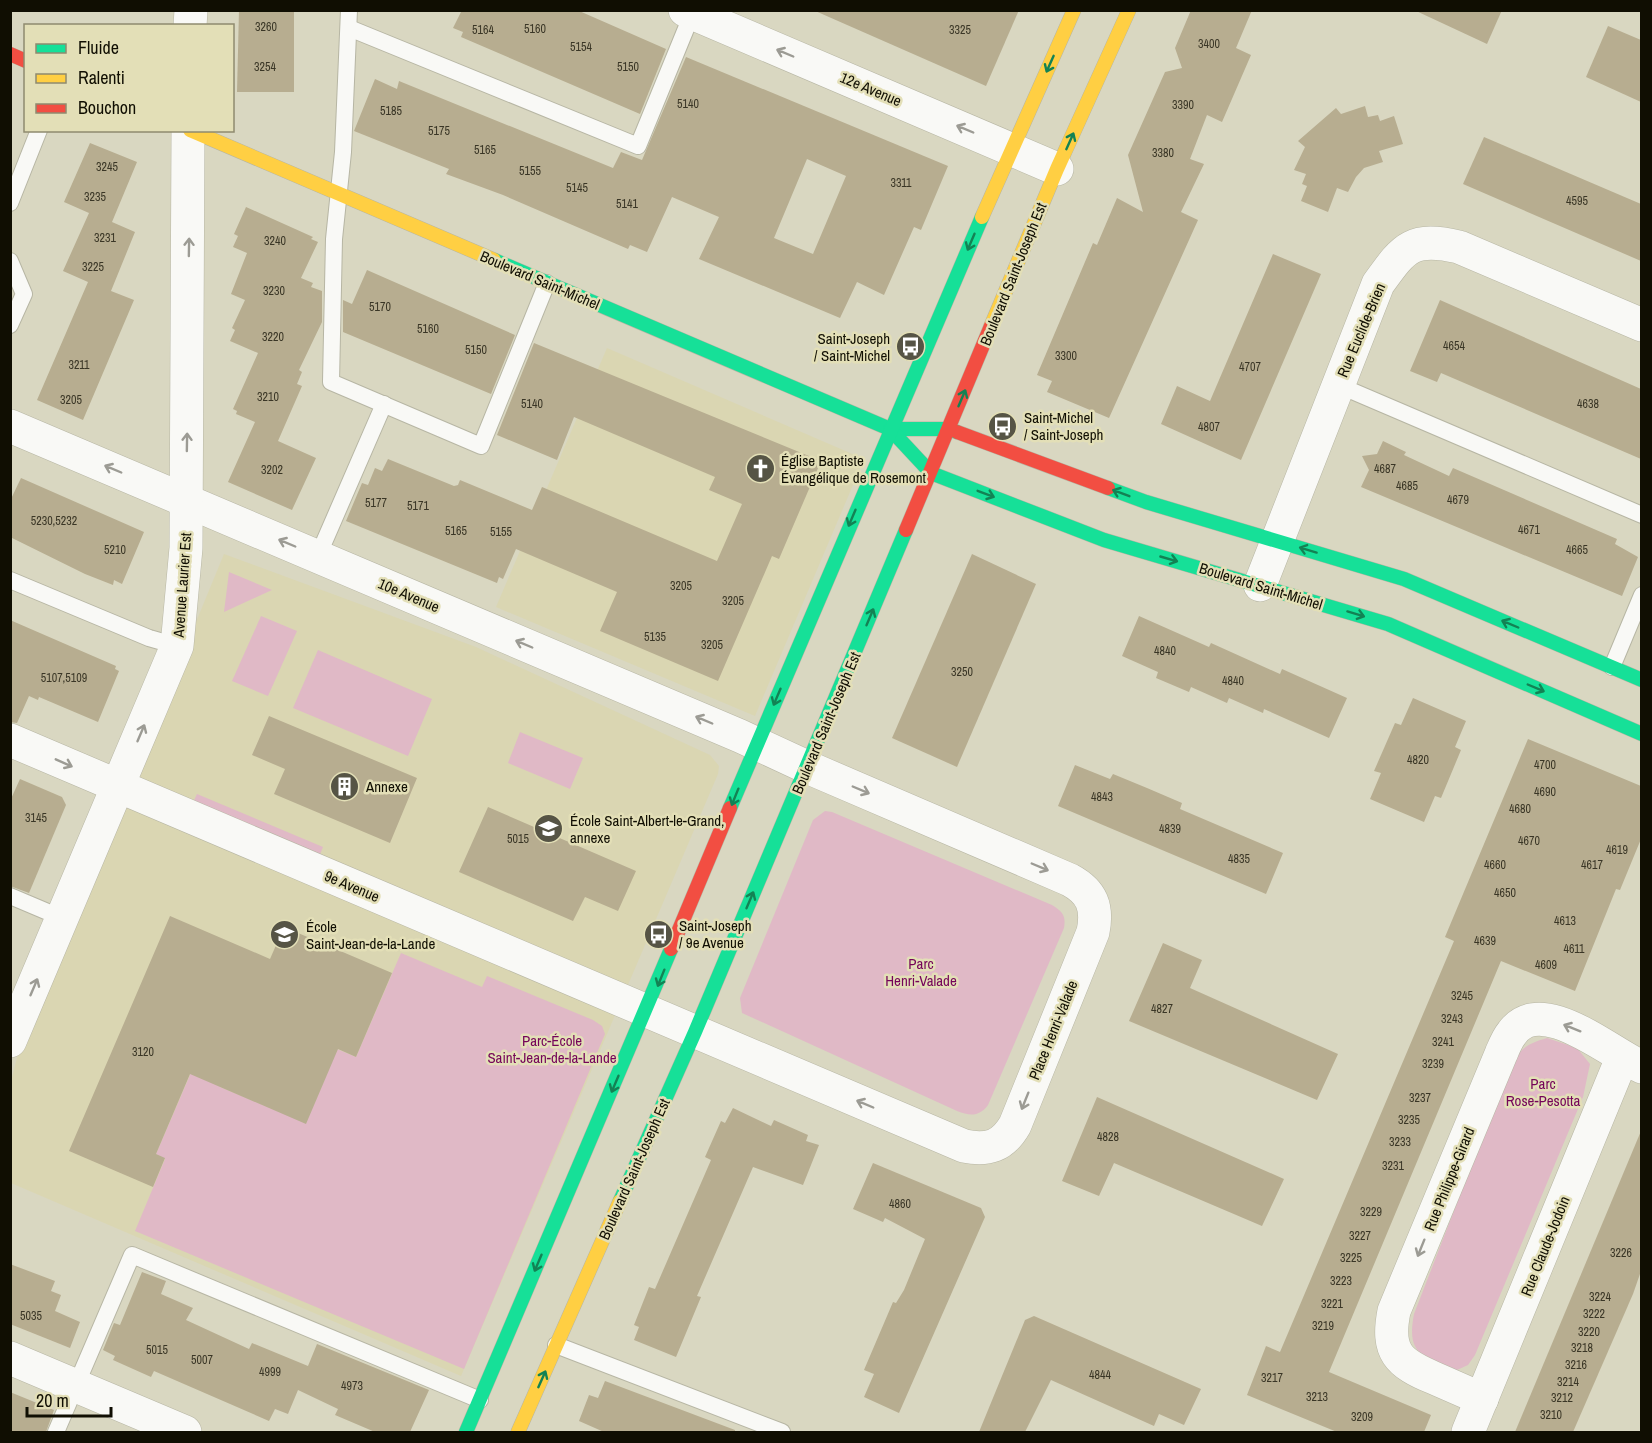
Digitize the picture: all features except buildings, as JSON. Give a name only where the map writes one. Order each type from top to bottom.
[{"type":"main road","points":[[466,1432],[647,1011],[890,429],[1074,10]]},
{"type":"main road","name":"Boulevard Saint-Joseph Est","points":[[518,1432],[695,1032],[1057,169],[1129,10]]},
{"type":"main road","points":[[10,54],[24,60]]},
{"type":"main road","name":"Boulevard Saint-Michel","points":[[194,132],[890,429],[949,429],[1146,502],[1404,579],[1641,680]]},
{"type":"main road","name":"Boulevard Saint-Michel","points":[[890,429],[931,473],[1104,540],[1388,624],[1641,734]]},
{"type":"street","name":"12e Avenue","points":[[688,12],[1057,169]]},
{"type":"street","name":"Avenue Laurier Est","points":[[10,1041],[177,646],[186,548],[189,132]]},
{"type":"street","name":"Rue Euclide-Brien","points":[[1260,585],[1338,385],[1372,307],[1378,284],[1402,251],[1419,244],[1438,242],[1459,247],[1641,325]]},
{"type":"street","name":"10e Avenue","points":[[10,426],[757,743],[807,767]]},
{"type":"street","name":"9e Avenue","points":[[10,740],[695,1032]]},
{"type":"street","name":"Place Henri-Valade","points":[[695,1032],[964,1146],[978,1149],[991,1148],[1002,1143],[1015,1125],[1093,932],[1096,918],[1092,900],[1083,887],[1070,880],[807,767]]},
{"type":"street","name":"Rue Philippe-Girard","points":[[1482,1399],[1408,1367],[1397,1356],[1391,1341],[1394,1311],[1501,1054],[1513,1031],[1525,1022],[1540,1018],[1555,1021],[1594,1037],[1632,1063]]},
{"type":"street","name":"Rue Claude-Jodoin","points":[[1468,1432],[1632,1063]]},
{"type":"street","points":[[10,1358],[185,1432]]},
{"type":"lane","points":[[547,283],[481,446],[331,382],[334,239],[343,152],[349,19],[638,146],[688,12]]},
{"type":"lane","points":[[10,203],[38,132]]},
{"type":"lane","points":[[10,261],[24,294],[10,325]]},
{"type":"lane","points":[[1338,385],[1641,515]]},
{"type":"lane","points":[[318,556],[384,404]]},
{"type":"lane","points":[[10,580],[149,638],[177,646]]},
{"type":"lane","points":[[1612,667],[1641,595]]},
{"type":"lane","points":[[10,896],[63,918]]},
{"type":"lane","points":[[56,1432],[132,1255],[480,1400]]},
{"type":"lane","points":[[556,1345],[782,1432]]},
{"type":"shaded area","points":[[607,348],[864,459],[755,716],[496,607]]},
{"type":"shaded area","name":"École Saint-Jean-de-la-Lande","points":[[224,554],[476,647],[710,755],[719,766],[718,774],[461,1376],[11,1183],[10,1085],[18,1054]]},
{"type":"green space","points":[[229,572],[272,590],[224,612]]},
{"type":"green space","points":[[261,616],[297,631],[268,696],[232,681]]},
{"type":"green space","points":[[318,650],[432,699],[408,756],[293,708]]},
{"type":"green space","points":[[520,732],[583,758],[570,789],[508,763]]},
{"type":"green space","points":[[197,794],[323,847],[315,867],[188,813]]},
{"type":"green space","name":"Parc Henri-Valade","points":[[825,811],[1052,905],[1063,915],[1064,928],[988,1105],[981,1112],[966,1114],[957,1111],[742,1013],[740,998],[813,820]]},
{"type":"green space","name":"Parc-École Saint-Jean-de-la-Lande","points":[[401,953],[482,987],[487,976],[593,1020],[602,1026],[605,1034],[464,1369],[135,1231],[165,1159],[156,1154],[205,1040],[220,1087],[306,1123],[329,1069],[325,1044],[356,1057]]},
{"type":"green space","name":"Parc Rose-Pesotta","points":[[1547,1038],[1577,1048],[1590,1064],[1583,1097],[1475,1355],[1468,1365],[1457,1370],[1426,1357],[1415,1346],[1412,1328],[1414,1314],[1507,1074],[1522,1050],[1532,1043]]},
{"type":"traffic: fast","points":[[730,808],[982,217]]},
{"type":"traffic: fast","points":[[494,260],[890,429],[949,429],[957,432]]},
{"type":"traffic: fast","points":[[890,429],[931,473],[1104,540],[1388,624],[1642,734]]},
{"type":"traffic: fast","points":[[1108,488],[1146,502],[1404,579],[1642,680]]},
{"type":"traffic: fast","points":[[620,1201],[695,1032],[906,530]]},
{"type":"traffic: fast","points":[[466,1432],[671,949]]},
{"type":"traffic: slow","points":[[982,217],[1074,10]]},
{"type":"traffic: slow","points":[[991,326],[1057,169],[1129,10]]},
{"type":"traffic: slow","points":[[195,132],[494,260]]},
{"type":"traffic: slow","points":[[518,1432],[620,1201]]},
{"type":"traffic: jam","points":[[10,54],[24,60]]},
{"type":"traffic: jam","points":[[906,530],[991,326]]},
{"type":"traffic: jam","points":[[957,432],[1108,488]]},
{"type":"traffic: jam","points":[[671,949],[730,808]]},
{"type":"place","name":"Saint-Joseph / Saint-Michel","points":[[911,347]]},
{"type":"place","name":"Saint-Michel / Saint-Joseph","points":[[1003,426]]},
{"type":"place","name":"Église Baptiste Évangélique de Rosemont","points":[[760,469]]},
{"type":"place","name":"Annexe","points":[[345,786]]},
{"type":"place","name":"École Saint-Albert-le-Grand, annexe","points":[[549,829]]},
{"type":"place","name":"Saint-Joseph / 9e Avenue","points":[[658,934]]},
{"type":"place","name":"École Saint-Jean-de-la-Lande","points":[[285,935]]}]
